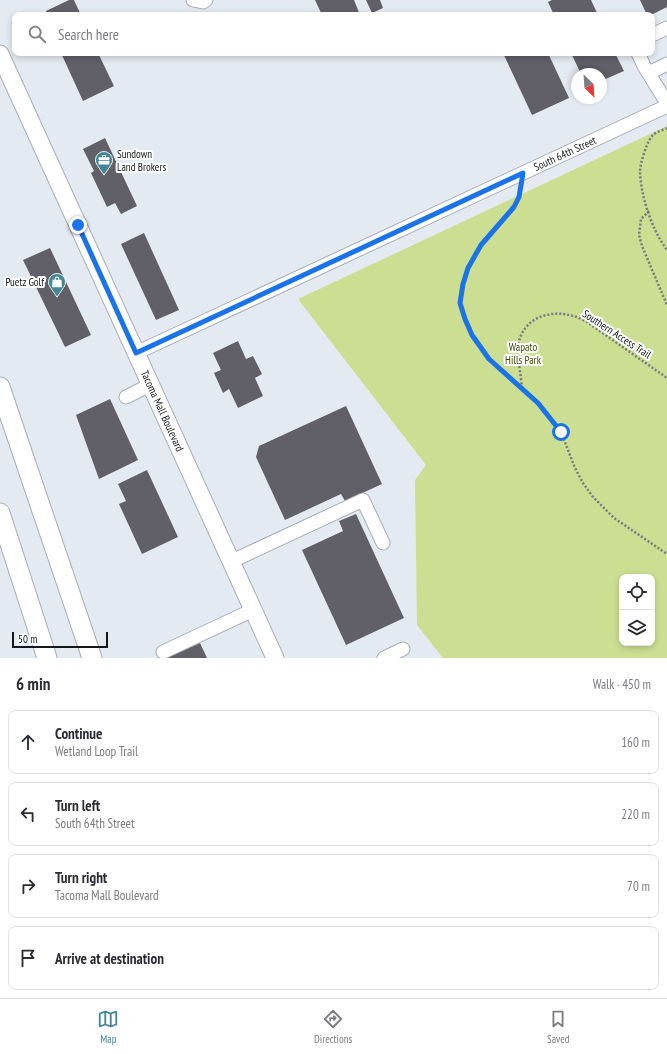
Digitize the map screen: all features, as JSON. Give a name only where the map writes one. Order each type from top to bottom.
[{"type":"highway","points":[[0,387],[92,658]]},
{"type":"highway","points":[[37,496],[99,658]]},
{"type":"highway","points":[[0,513],[47,658]]},
{"type":"main road","name":"Tacoma Mall Boulevard","points":[[0,54],[275,658]]},
{"type":"street","points":[[194,0],[203,2],[206,0]]},
{"type":"street","points":[[655,34],[667,28]]},
{"type":"street","points":[[640,56],[667,105]]},
{"type":"street","points":[[649,73],[667,64]]},
{"type":"street","name":"South 64th Street","points":[[136,353],[667,105]]},
{"type":"street","points":[[126,397],[150,385]]},
{"type":"street","points":[[230,562],[363,500],[383,543]]},
{"type":"street","points":[[163,652],[253,610]]},
{"type":"street","points":[[384,658],[403,649]]},
{"type":"path","points":[[667,128],[654,134],[646,147],[640,171],[644,198],[659,239],[667,250]]},
{"type":"path","points":[[523,173],[519,197],[514,207],[481,245],[468,268],[463,284],[460,303],[465,319],[472,335],[489,359],[538,403],[561,432],[575,468],[593,497],[614,518],[667,554]]},
{"type":"path","points":[[649,211],[641,219],[639,235],[642,246],[667,305]]},
{"type":"path","name":"Southern Access Trail","points":[[522,388],[518,346],[520,338],[525,326],[536,318],[552,313],[573,316],[587,322],[667,378]]},
{"type":"green space","name":"Wapato Hills Park","points":[[667,126],[667,658],[443,658],[417,625],[415,480],[426,465],[298,299]]},
{"type":"building","points":[[69,0],[74,0],[80,12],[46,12]]},
{"type":"building","points":[[315,0],[354,0],[359,12],[321,12]]},
{"type":"building","points":[[366,0],[380,0],[383,8],[372,12]]},
{"type":"building","points":[[552,0],[591,0],[597,12],[553,12],[548,2]]},
{"type":"building","points":[[640,0],[667,0],[667,7],[655,13],[646,12]]},
{"type":"building","points":[[62,56],[99,56],[114,86],[83,101]]},
{"type":"building","points":[[504,56],[549,56],[569,98],[532,115]]},
{"type":"building","points":[[572,56],[616,56],[624,71],[607,78],[607,68],[578,68]]},
{"type":"building","points":[[105,138],[137,206],[121,214],[115,203],[107,207],[91,173],[94,171],[83,149]]},
{"type":"building","points":[[144,233],[179,310],[156,320],[121,244]]},
{"type":"building","points":[[50,248],[91,335],[65,347],[23,260]]},
{"type":"building","points":[[238,341],[246,359],[253,356],[262,374],[255,378],[263,396],[238,408],[229,389],[223,393],[214,373],[221,370],[213,353]]},
{"type":"building","points":[[110,399],[138,460],[99,479],[76,415]]},
{"type":"building","points":[[346,406],[382,484],[345,501],[341,494],[285,520],[256,457],[259,446]]},
{"type":"building","points":[[147,470],[178,537],[142,554],[119,504],[126,501],[118,484]]},
{"type":"building","points":[[356,514],[404,618],[346,645],[302,550],[343,531],[339,521]]},
{"type":"building","points":[[200,643],[207,658],[167,658]]},
{"type":"place","name":"Sundown Land Brokers","points":[[104,175]]},
{"type":"place","name":"Puetz Golf","points":[[57,297]]},
{"type":"route","points":[[78,225],[136,353],[523,173],[519,197],[514,207],[481,245],[468,268],[463,284],[460,303],[472,335],[489,359],[538,403],[561,432]]}]
